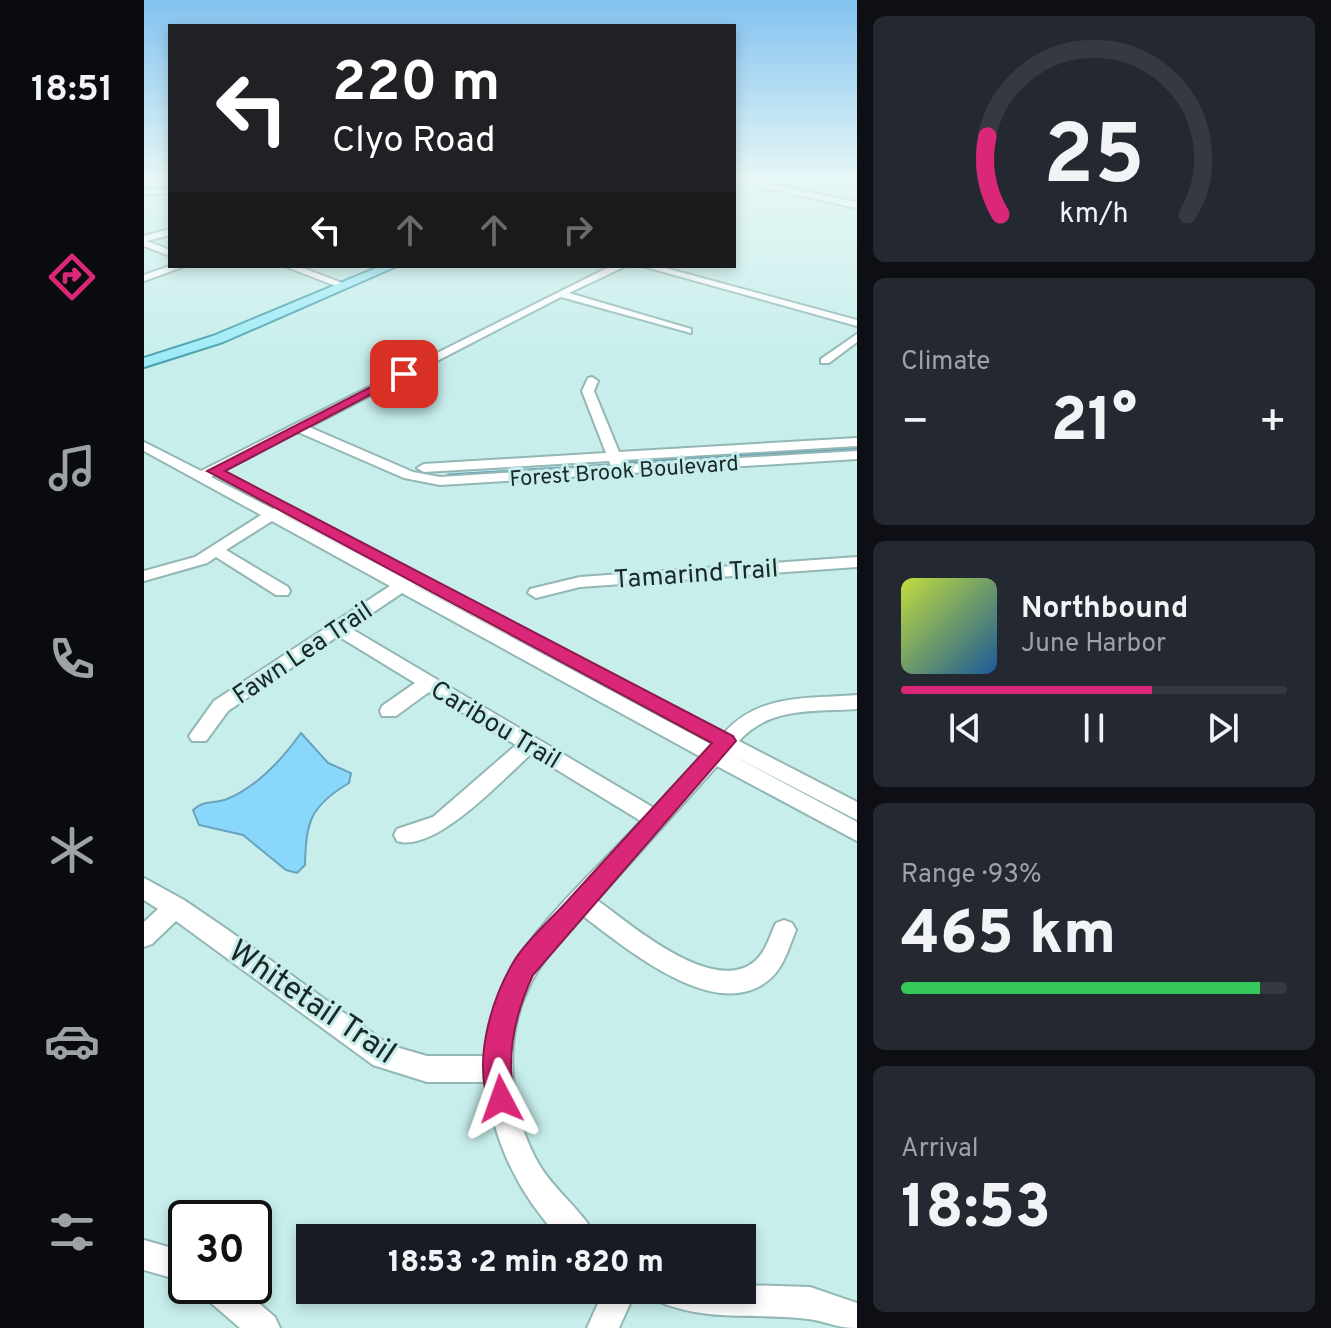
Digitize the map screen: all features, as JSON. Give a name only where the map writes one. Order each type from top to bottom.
[{"type":"main road","points":[[144,363],[218,339],[372,268]]},
{"type":"main road","points":[[144,357],[385,268]]},
{"type":"street","points":[[144,241],[168,252]]},
{"type":"street","points":[[144,278],[174,268]]},
{"type":"street","points":[[296,268],[345,282]]},
{"type":"street","points":[[312,268],[345,282]]},
{"type":"street","points":[[207,474],[617,268]]},
{"type":"street","points":[[654,268],[857,323]]},
{"type":"street","points":[[560,294],[687,331]]},
{"type":"street","points":[[825,361],[857,337]]},
{"type":"street","points":[[592,381],[588,391],[618,464]]},
{"type":"street","name":"Forest Brook Boulevard","points":[[300,428],[414,477],[440,481],[857,442]]},
{"type":"street","points":[[144,433],[207,474]]},
{"type":"street","points":[[144,446],[207,474],[718,748],[857,832]]},
{"type":"street","name":"Forest Brook Boulevard","points":[[618,464],[857,455]]},
{"type":"street","points":[[144,576],[190,565],[279,512]]},
{"type":"street","points":[[217,551],[282,591]]},
{"type":"street","name":"Tamarind Trail","points":[[536,593],[580,582],[857,562]]},
{"type":"street","name":"Fawn Lea Trail","points":[[199,736],[221,706],[408,582]]},
{"type":"street","name":"Caribou Trail","points":[[337,628],[655,819]]},
{"type":"street","points":[[389,711],[428,683]]},
{"type":"street","points":[[568,1224],[539,1191],[515,1149],[501,1099],[497,1069],[500,1034],[516,981],[537,950],[718,748],[753,717],[769,709],[857,702]]},
{"type":"street","points":[[405,835],[441,823],[530,744]]},
{"type":"street","points":[[718,748],[857,812]]},
{"type":"street","name":"Whitetail Trail","points":[[144,888],[176,907],[382,1056],[397,1063],[427,1069],[497,1069]]},
{"type":"street","points":[[581,901],[682,970],[716,983],[743,981],[754,976],[773,956],[784,930]]},
{"type":"street","points":[[144,937],[176,907]]},
{"type":"street","points":[[144,1255],[168,1262]]},
{"type":"street","points":[[756,1301],[810,1303],[857,1319]]},
{"type":"street","points":[[236,1304],[264,1328]]},
{"type":"street","points":[[603,1328],[614,1304]]},
{"type":"water","points":[[301,733],[328,763],[351,773],[349,783],[326,799],[313,816],[307,837],[305,865],[297,873],[286,870],[243,835],[199,825],[193,810],[205,803],[227,799],[249,787],[278,762]]},
{"type":"waterway","points":[[625,463],[857,448]]},
{"type":"waterway","points":[[448,475],[610,465]]},
{"type":"route","points":[[404,374],[214,471],[726,741],[524,967],[506,1005],[500,1034],[497,1069],[501,1099]]}]
